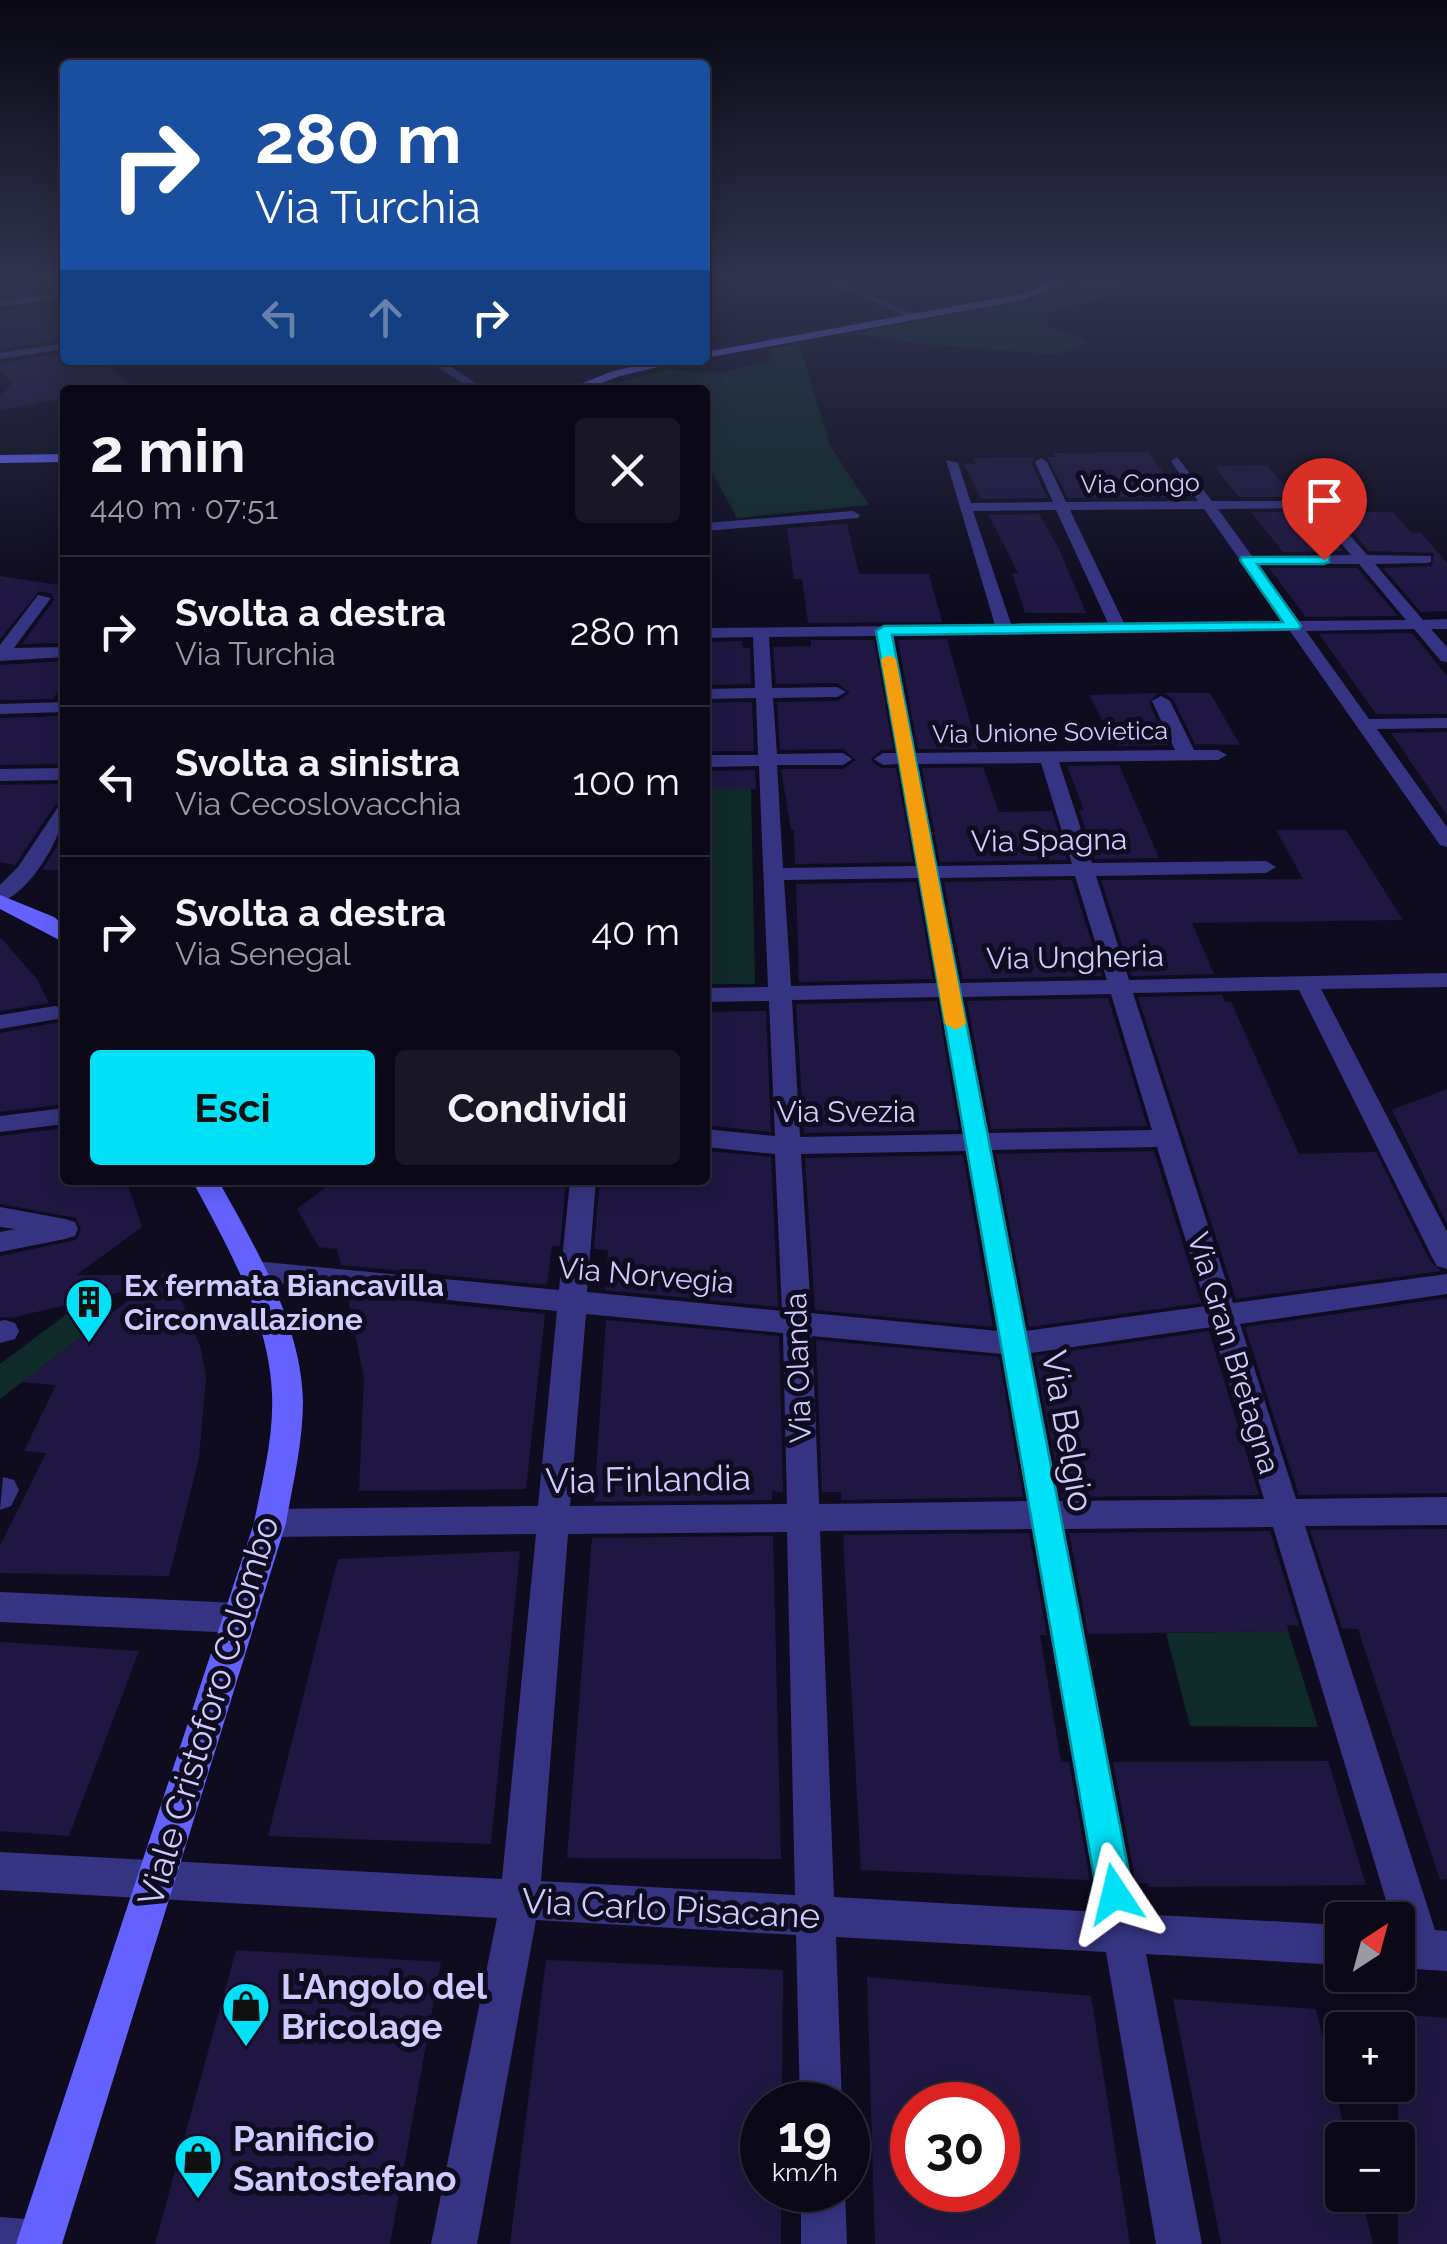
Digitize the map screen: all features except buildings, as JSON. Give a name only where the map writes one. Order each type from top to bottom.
[{"type":"street","points":[[0,459],[60,458]]},
{"type":"street","points":[[1176,461],[1447,841]]},
{"type":"street","points":[[1042,462],[1118,628]]},
{"type":"street","points":[[951,463],[1004,629]]},
{"type":"street","name":"Via Congo","points":[[965,507],[1315,504],[1363,559]]},
{"type":"street","points":[[710,527],[853,515]]},
{"type":"street","points":[[1363,559],[1447,657]]},
{"type":"street","points":[[1247,560],[1426,559]]},
{"type":"street","points":[[1,654],[43,598]]},
{"type":"street","points":[[710,633],[1447,624]]},
{"type":"street","name":"Via Belgio","points":[[884,631],[895,758],[927,872],[950,990],[1179,2244]]},
{"type":"street","name":"Via Olanda","points":[[761,632],[796,1322],[820,2082]]},
{"type":"street","points":[[1,654],[60,652]]},
{"type":"street","points":[[710,694],[837,692]]},
{"type":"street","points":[[1160,701],[1186,755]]},
{"type":"street","points":[[0,709],[60,708]]},
{"type":"street","points":[[1364,724],[1447,723]]},
{"type":"street","name":"Via Unione Sovietica","points":[[895,758],[1218,755]]},
{"type":"street","name":"Via Gran Bretagna","points":[[1048,756],[1422,1949]]},
{"type":"street","points":[[710,761],[844,759]]},
{"type":"street","points":[[0,775],[60,774]]},
{"type":"street","points":[[1425,810],[1447,810]]},
{"type":"street","points":[[60,819],[26,871],[0,899],[60,932]]},
{"type":"street","name":"Via Spagna","points":[[773,874],[1266,868]]},
{"type":"street","name":"Via Ungheria","points":[[710,995],[1447,980]]},
{"type":"street","points":[[1306,982],[1447,1258]]},
{"type":"street","points":[[0,1022],[55,1013]]},
{"type":"street","points":[[0,1124],[60,1117]]},
{"type":"street","name":"Via Svezia","points":[[710,1138],[788,1146],[1167,1138]]},
{"type":"street","name":"Viale Cristoforo Colombo","points":[[39,2244],[270,1523],[284,1436],[287,1381],[275,1330],[254,1271],[208,1185]]},
{"type":"street","points":[[454,2244],[520,1900],[582,1185]]},
{"type":"street","points":[[0,1217],[65,1229],[0,1242]]},
{"type":"street","name":"Via Norvegia","points":[[254,1271],[1014,1344],[1447,1284]]},
{"type":"street","name":"Via Finlandia","points":[[270,1523],[1447,1510]]},
{"type":"street","points":[[0,1606],[238,1618]]},
{"type":"street","name":"Via Carlo Pisacane","points":[[0,1871],[1325,1944]]},
{"type":"street","points":[[823,2212],[824,2244]]},
{"type":"street","points":[[0,2240],[39,2244]]},
{"type":"green space","points":[[811,383],[830,446],[869,505],[737,518],[710,468],[710,385],[610,385]]},
{"type":"green space","points":[[710,789],[751,789],[755,984],[710,984]]},
{"type":"green space","points":[[84,1301],[106,1318],[0,1399],[0,1364]]},
{"type":"green space","points":[[1288,1631],[1318,1727],[1190,1726],[1166,1633]]},
{"type":"slow traffic","points":[[889,659],[956,1024]]},
{"type":"place","name":"Ex fermata Biancavilla Circonvallazione","points":[[89,1344]]},
{"type":"place","name":"L'Angolo del Bricolage","points":[[246,2048]]},
{"type":"place","name":"Panificio Santostefano","points":[[198,2200]]},
{"type":"route","points":[[1115,1894],[884,631],[1294,626],[1247,560],[1324,560]]}]
